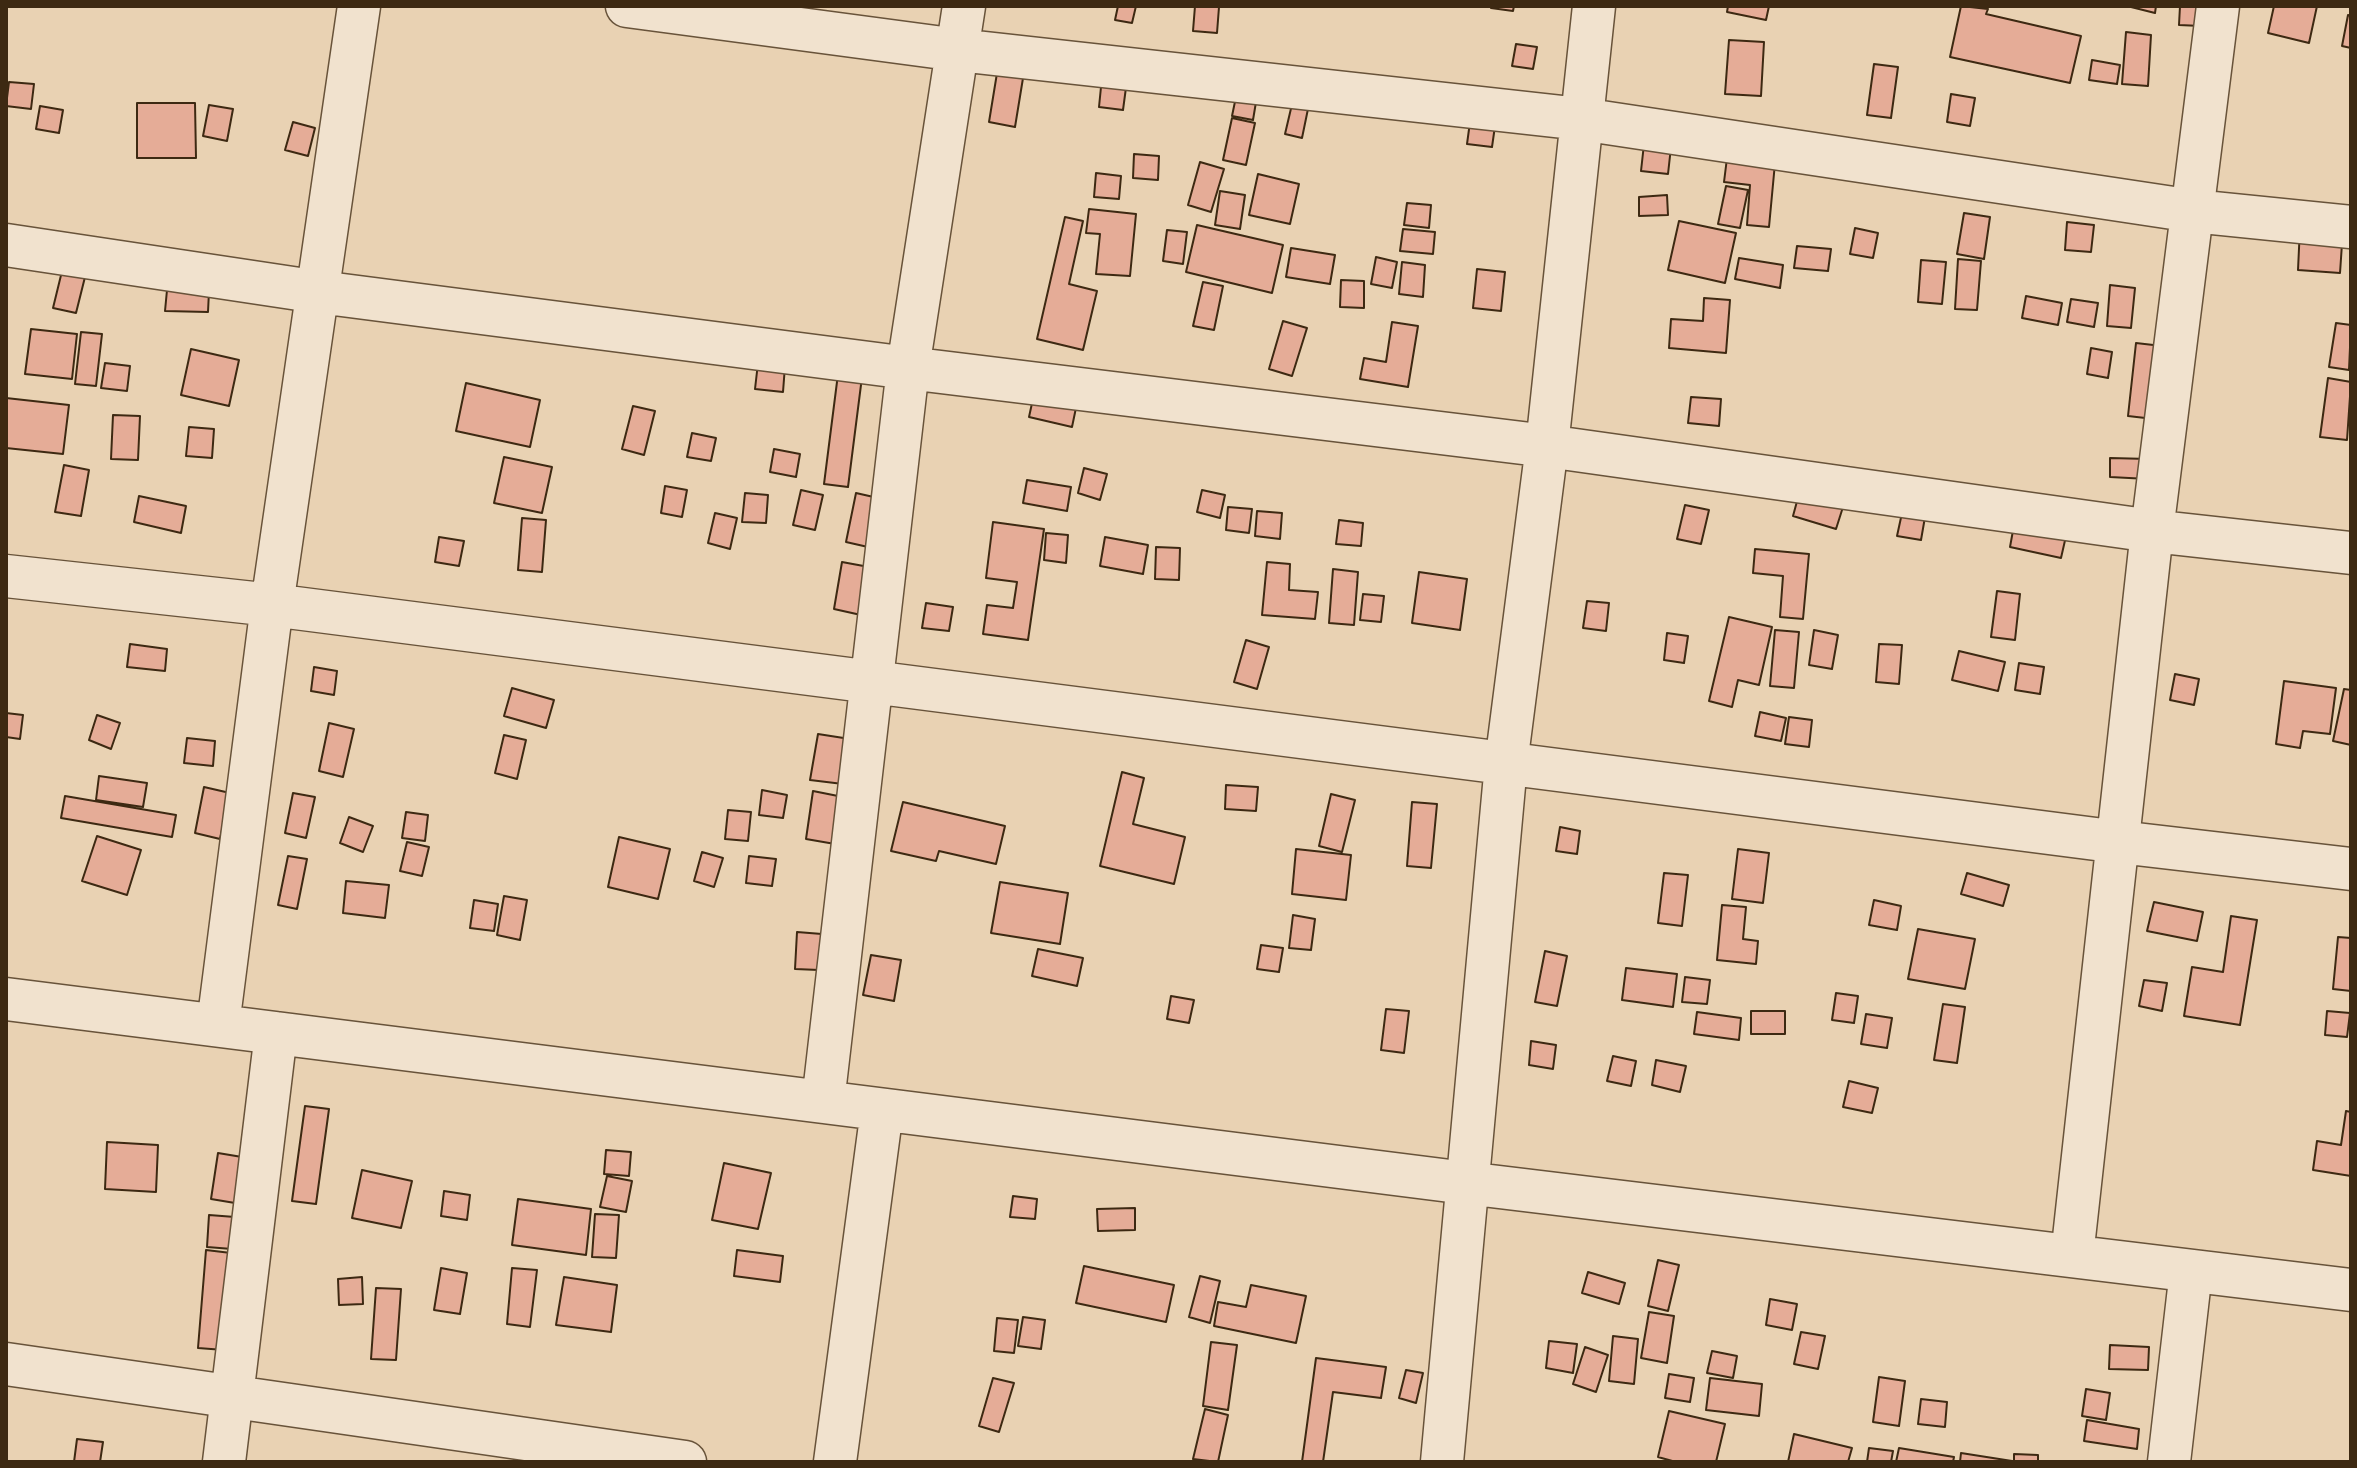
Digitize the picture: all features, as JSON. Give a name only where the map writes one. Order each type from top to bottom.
[{"type":"street","points":[[218,1025],[272,605],[359,6]]},
{"type":"street","points":[[627,6],[958,50],[1581,119],[2193,211],[2351,227]]},
{"type":"street","points":[[823,1102],[908,368],[964,6]]},
{"type":"street","points":[[1442,1462],[1506,764],[1547,446],[1594,6]]},
{"type":"street","points":[[2072,1256],[2152,531],[2218,6]]},
{"type":"street","points":[[6,245],[319,292],[1547,446],[2152,531],[2351,553]]},
{"type":"street","points":[[6,576],[272,605],[2119,842],[2351,869]]},
{"type":"street","points":[[6,999],[1466,1183],[2351,1290]]},
{"type":"street","points":[[224,1462],[276,1033]]},
{"type":"street","points":[[835,1462],[882,1110]]},
{"type":"street","points":[[2169,1462],[2191,1271]]},
{"type":"street","points":[[6,1364],[685,1462]]},
{"type":"building","points":[[1118,6],[1136,6],[1132,23],[1115,20]]},
{"type":"building","points":[[1195,6],[1219,7],[1217,33],[1193,31]]},
{"type":"building","points":[[1491,6],[1514,6],[1513,11]]},
{"type":"building","points":[[1728,6],[1769,6],[1766,20],[1727,12]]},
{"type":"building","points":[[1961,6],[1988,9],[1986,14],[2081,36],[2070,83],[1950,57]]},
{"type":"building","points":[[2127,6],[2156,6],[2155,13]]},
{"type":"building","points":[[2180,6],[2202,6],[2201,26],[2179,25]]},
{"type":"building","points":[[2274,6],[2317,6],[2309,43],[2268,33]]},
{"type":"building","points":[[2348,15],[2351,16],[2351,48],[2342,46]]},
{"type":"building","points":[[2126,32],[2151,35],[2148,86],[2122,84]]},
{"type":"building","points":[[1729,40],[1764,42],[1761,96],[1725,94]]},
{"type":"building","points":[[1516,44],[1537,47],[1533,69],[1512,66]]},
{"type":"building","points":[[2092,60],[2120,65],[2117,84],[2089,80]]},
{"type":"building","points":[[1874,64],[1898,67],[1891,118],[1867,115]]},
{"type":"building","points":[[998,67],[1024,72],[1015,127],[989,122]]},
{"type":"building","points":[[1102,77],[1127,80],[1123,110],[1099,107]]},
{"type":"building","points":[[9,82],[34,84],[31,109],[6,106]]},
{"type":"building","points":[[1237,92],[1257,96],[1253,120],[1232,116]]},
{"type":"building","points":[[1951,94],[1975,98],[1970,126],[1947,122]]},
{"type":"building","points":[[1293,100],[1309,104],[1302,138],[1285,134]]},
{"type":"building","points":[[137,103],[195,103],[196,158],[137,158]]},
{"type":"building","points":[[209,105],[233,109],[227,141],[203,136]]},
{"type":"building","points":[[40,106],[63,110],[59,133],[36,129]]},
{"type":"building","points":[[1232,118],[1255,123],[1246,165],[1223,160]]},
{"type":"building","points":[[293,122],[315,128],[308,156],[285,150]]},
{"type":"building","points":[[1470,122],[1495,126],[1492,147],[1467,144]]},
{"type":"building","points":[[1644,144],[1671,147],[1668,174],[1641,171]]},
{"type":"building","points":[[1134,154],[1159,156],[1158,180],[1133,178]]},
{"type":"building","points":[[1727,158],[1775,163],[1769,227],[1747,225],[1750,185],[1724,182]]},
{"type":"building","points":[[1200,162],[1224,169],[1211,212],[1188,205]]},
{"type":"building","points":[[1096,173],[1121,176],[1119,199],[1094,197]]},
{"type":"building","points":[[1258,174],[1299,184],[1290,224],[1249,215]]},
{"type":"building","points":[[1726,186],[1748,190],[1740,228],[1718,224]]},
{"type":"building","points":[[1220,191],[1245,195],[1240,229],[1215,225]]},
{"type":"building","points":[[1667,195],[1668,215],[1639,216],[1639,197]]},
{"type":"building","points":[[1407,203],[1431,205],[1429,228],[1404,225]]},
{"type":"building","points":[[1089,209],[1136,214],[1130,276],[1096,274],[1100,234],[1086,233]]},
{"type":"building","points":[[1964,213],[1990,217],[1984,259],[1957,254]]},
{"type":"building","points":[[1065,217],[1083,221],[1069,284],[1097,291],[1083,350],[1037,339]]},
{"type":"building","points":[[1679,221],[1736,233],[1725,283],[1668,270]]},
{"type":"building","points":[[2067,222],[2094,225],[2091,252],[2065,250]]},
{"type":"building","points":[[1197,225],[1283,245],[1272,293],[1186,272]]},
{"type":"building","points":[[2300,227],[2343,229],[2340,273],[2298,270]]},
{"type":"building","points":[[1855,228],[1878,233],[1873,258],[1850,254]]},
{"type":"building","points":[[1403,229],[1435,232],[1433,254],[1400,251]]},
{"type":"building","points":[[1167,230],[1187,232],[1183,264],[1163,261]]},
{"type":"building","points":[[1797,246],[1831,249],[1828,271],[1794,268]]},
{"type":"building","points":[[1291,248],[1335,255],[1330,284],[1286,277]]},
{"type":"building","points":[[1376,257],[1397,262],[1392,288],[1371,284]]},
{"type":"building","points":[[1739,258],[1783,265],[1780,288],[1735,279]]},
{"type":"building","points":[[1958,259],[1981,261],[1977,310],[1955,309]]},
{"type":"building","points":[[1921,260],[1946,262],[1942,304],[1918,302]]},
{"type":"building","points":[[1402,262],[1425,265],[1423,297],[1399,294]]},
{"type":"building","points":[[63,267],[86,273],[76,313],[53,308]]},
{"type":"building","points":[[1477,269],[1505,272],[1501,311],[1473,308]]},
{"type":"building","points":[[1341,280],[1364,281],[1364,308],[1340,307]]},
{"type":"building","points":[[1203,282],[1223,286],[1214,330],[1193,326]]},
{"type":"building","points":[[2110,285],[2135,288],[2131,328],[2107,326]]},
{"type":"building","points":[[167,290],[209,291],[208,312],[165,311]]},
{"type":"building","points":[[2026,296],[2062,303],[2058,325],[2022,318]]},
{"type":"building","points":[[1704,298],[1730,300],[1726,353],[1669,348],[1671,319],[1703,321]]},
{"type":"building","points":[[2071,299],[2098,303],[2094,327],[2067,322]]},
{"type":"building","points":[[1283,321],[1307,328],[1292,376],[1269,369]]},
{"type":"building","points":[[1392,322],[1418,326],[1408,387],[1360,379],[1364,358],[1386,362]]},
{"type":"building","points":[[2336,323],[2351,325],[2349,370],[2329,367]]},
{"type":"building","points":[[31,329],[77,334],[72,379],[25,374]]},
{"type":"building","points":[[81,332],[102,334],[96,386],[75,384]]},
{"type":"building","points":[[2136,343],[2162,346],[2154,419],[2128,416]]},
{"type":"building","points":[[2091,348],[2112,352],[2108,378],[2087,374]]},
{"type":"building","points":[[191,349],[239,360],[229,406],[181,395]]},
{"type":"building","points":[[105,363],[130,366],[127,391],[101,388]]},
{"type":"building","points":[[758,363],[785,366],[783,392],[755,389]]},
{"type":"building","points":[[838,374],[862,377],[848,487],[824,484]]},
{"type":"building","points":[[2328,378],[2351,382],[2347,440],[2320,437]]},
{"type":"building","points":[[466,383],[540,400],[530,447],[456,431]]},
{"type":"building","points":[[1034,394],[1077,403],[1072,427],[1029,417]]},
{"type":"building","points":[[1691,397],[1721,399],[1719,426],[1688,423]]},
{"type":"building","points":[[6,398],[69,405],[63,454],[6,448]]},
{"type":"building","points":[[633,406],[655,411],[644,455],[622,449]]},
{"type":"building","points":[[113,415],[140,416],[138,460],[111,459]]},
{"type":"building","points":[[189,427],[214,429],[212,458],[186,456]]},
{"type":"building","points":[[692,433],[716,438],[711,461],[687,457]]},
{"type":"building","points":[[774,449],[800,454],[796,477],[770,472]]},
{"type":"building","points":[[504,457],[552,467],[542,513],[494,503]]},
{"type":"building","points":[[2110,458],[2149,459],[2148,479],[2110,477]]},
{"type":"building","points":[[64,465],[89,470],[81,516],[55,512]]},
{"type":"building","points":[[1084,468],[1107,474],[1100,500],[1078,493]]},
{"type":"building","points":[[1027,480],[1071,487],[1067,511],[1023,503]]},
{"type":"building","points":[[665,486],[687,490],[682,517],[661,513]]},
{"type":"building","points":[[801,490],[823,495],[815,530],[793,525]]},
{"type":"building","points":[[1202,490],[1225,495],[1220,518],[1197,512]]},
{"type":"building","points":[[745,493],[768,495],[766,523],[742,522]]},
{"type":"building","points":[[856,493],[878,498],[868,547],[846,542]]},
{"type":"building","points":[[1799,494],[1843,507],[1836,529],[1793,516]]},
{"type":"building","points":[[139,496],[186,506],[181,533],[134,522]]},
{"type":"building","points":[[1685,505],[1709,510],[1701,544],[1677,539]]},
{"type":"building","points":[[1228,507],[1252,509],[1249,533],[1226,530]]},
{"type":"building","points":[[1257,511],[1282,513],[1280,539],[1255,536]]},
{"type":"building","points":[[715,513],[737,518],[730,549],[708,543]]},
{"type":"building","points":[[1902,513],[1925,517],[1921,540],[1897,536]]},
{"type":"building","points":[[522,518],[546,520],[542,572],[518,570]]},
{"type":"building","points":[[1339,520],[1363,523],[1361,546],[1336,544]]},
{"type":"building","points":[[993,522],[1044,529],[1028,640],[983,634],[987,605],[1013,608],[1017,582],[986,578]]},
{"type":"building","points":[[2014,525],[2066,536],[2061,558],[2010,547]]},
{"type":"building","points":[[1046,533],[1068,535],[1066,563],[1044,560]]},
{"type":"building","points":[[439,537],[464,541],[459,566],[435,562]]},
{"type":"building","points":[[1105,537],[1148,545],[1143,574],[1100,566]]},
{"type":"building","points":[[1156,547],[1180,548],[1179,580],[1155,579]]},
{"type":"building","points":[[1755,549],[1809,554],[1803,619],[1780,617],[1783,576],[1753,573]]},
{"type":"building","points":[[842,562],[869,567],[861,615],[834,609]]},
{"type":"building","points":[[1267,562],[1290,564],[1289,590],[1318,592],[1315,619],[1262,615]]},
{"type":"building","points":[[1333,569],[1358,572],[1354,625],[1329,623]]},
{"type":"building","points":[[1419,572],[1467,579],[1460,630],[1412,623]]},
{"type":"building","points":[[1997,591],[2020,594],[2015,640],[1991,637]]},
{"type":"building","points":[[1363,594],[1384,596],[1381,622],[1360,620]]},
{"type":"building","points":[[1587,601],[1609,603],[1606,631],[1583,628]]},
{"type":"building","points":[[926,603],[953,607],[949,631],[922,628]]},
{"type":"building","points":[[1729,617],[1772,627],[1759,685],[1738,680],[1732,707],[1709,701]]},
{"type":"building","points":[[1775,630],[1799,632],[1794,688],[1770,686]]},
{"type":"building","points":[[1814,630],[1838,635],[1832,669],[1809,665]]},
{"type":"building","points":[[1667,633],[1688,636],[1684,663],[1664,660]]},
{"type":"building","points":[[1246,640],[1269,647],[1257,689],[1234,682]]},
{"type":"building","points":[[130,644],[167,649],[165,671],[127,667]]},
{"type":"building","points":[[1879,644],[1902,645],[1899,684],[1876,682]]},
{"type":"building","points":[[1959,651],[2005,662],[1998,691],[1952,680]]},
{"type":"building","points":[[2019,663],[2044,667],[2040,694],[2015,690]]},
{"type":"building","points":[[314,667],[337,671],[334,695],[311,691]]},
{"type":"building","points":[[2175,674],[2199,679],[2194,705],[2170,700]]},
{"type":"building","points":[[2284,681],[2336,688],[2330,734],[2303,731],[2300,748],[2276,744]]},
{"type":"building","points":[[512,688],[554,700],[546,728],[504,716]]},
{"type":"building","points":[[2344,689],[2351,690],[2351,745],[2333,741]]},
{"type":"building","points":[[1760,712],[1786,718],[1781,741],[1755,736]]},
{"type":"building","points":[[6,713],[23,715],[20,739],[6,737]]},
{"type":"building","points":[[97,715],[120,723],[111,749],[89,740]]},
{"type":"building","points":[[1789,717],[1812,720],[1809,747],[1785,744]]},
{"type":"building","points":[[329,723],[354,729],[343,777],[319,771]]},
{"type":"building","points":[[818,734],[850,739],[843,784],[810,780]]},
{"type":"building","points":[[504,735],[526,740],[517,779],[495,773]]},
{"type":"building","points":[[187,738],[215,741],[213,766],[184,763]]},
{"type":"building","points":[[1122,772],[1144,778],[1133,824],[1185,837],[1174,884],[1100,866]]},
{"type":"building","points":[[99,776],[147,783],[143,807],[96,800]]},
{"type":"building","points":[[1226,785],[1258,787],[1256,811],[1225,809]]},
{"type":"building","points":[[204,787],[230,793],[220,839],[195,833]]},
{"type":"building","points":[[762,790],[787,795],[783,818],[759,815]]},
{"type":"building","points":[[813,791],[843,797],[835,844],[806,839]]},
{"type":"building","points":[[293,793],[315,797],[306,838],[285,833]]},
{"type":"building","points":[[1331,794],[1355,800],[1342,852],[1319,846]]},
{"type":"building","points":[[65,796],[176,815],[172,837],[61,818]]},
{"type":"building","points":[[903,802],[1005,826],[996,864],[939,851],[936,861],[891,851]]},
{"type":"building","points":[[1412,802],[1437,804],[1431,868],[1407,866]]},
{"type":"building","points":[[728,810],[751,812],[748,841],[725,839]]},
{"type":"building","points":[[406,812],[428,815],[425,841],[402,838]]},
{"type":"building","points":[[349,817],[373,826],[363,852],[340,843]]},
{"type":"building","points":[[1560,827],[1580,831],[1577,854],[1556,851]]},
{"type":"building","points":[[97,836],[141,850],[127,895],[82,881]]},
{"type":"building","points":[[619,837],[670,849],[658,899],[608,887]]},
{"type":"building","points":[[407,842],[429,847],[422,876],[400,871]]},
{"type":"building","points":[[1296,849],[1351,855],[1346,900],[1292,894]]},
{"type":"building","points":[[1738,849],[1769,853],[1763,903],[1732,899]]},
{"type":"building","points":[[702,852],[723,858],[714,887],[694,881]]},
{"type":"building","points":[[288,856],[307,859],[297,909],[278,905]]},
{"type":"building","points":[[749,856],[776,859],[772,886],[746,883]]},
{"type":"building","points":[[1664,873],[1688,875],[1682,926],[1658,923]]},
{"type":"building","points":[[1967,873],[2009,885],[2003,906],[1961,894]]},
{"type":"building","points":[[346,881],[389,885],[385,918],[343,913]]},
{"type":"building","points":[[1000,882],[1068,893],[1060,944],[991,933]]},
{"type":"building","points":[[504,896],[527,900],[520,940],[497,935]]},
{"type":"building","points":[[474,900],[498,904],[494,931],[470,928]]},
{"type":"building","points":[[1874,900],[1901,906],[1897,930],[1869,925]]},
{"type":"building","points":[[2154,902],[2203,912],[2197,941],[2147,931]]},
{"type":"building","points":[[1722,905],[1746,907],[1743,939],[1758,941],[1756,964],[1717,960]]},
{"type":"building","points":[[1293,915],[1315,919],[1311,950],[1289,948]]},
{"type":"building","points":[[2231,916],[2257,920],[2240,1025],[2184,1016],[2192,967],[2223,972]]},
{"type":"building","points":[[1918,929],[1975,939],[1965,989],[1908,979]]},
{"type":"building","points":[[797,932],[822,934],[819,970],[795,969]]},
{"type":"building","points":[[2338,937],[2351,938],[2351,991],[2333,989]]},
{"type":"building","points":[[1261,945],[1283,948],[1279,972],[1257,969]]},
{"type":"building","points":[[1038,949],[1083,958],[1077,986],[1032,976]]},
{"type":"building","points":[[1545,951],[1567,956],[1557,1006],[1535,1002]]},
{"type":"building","points":[[871,955],[901,960],[894,1001],[863,995]]},
{"type":"building","points":[[1626,968],[1677,974],[1673,1007],[1622,1000]]},
{"type":"building","points":[[1685,977],[1710,980],[1707,1004],[1682,1002]]},
{"type":"building","points":[[2144,980],[2167,983],[2162,1011],[2139,1006]]},
{"type":"building","points":[[1836,993],[1858,996],[1854,1023],[1832,1020]]},
{"type":"building","points":[[1171,996],[1194,1000],[1189,1023],[1167,1019]]},
{"type":"building","points":[[1943,1004],[1965,1007],[1957,1063],[1934,1060]]},
{"type":"building","points":[[1386,1009],[1409,1011],[1404,1053],[1381,1050]]},
{"type":"building","points":[[1751,1011],[1785,1011],[1785,1034],[1751,1034]]},
{"type":"building","points":[[2327,1011],[2350,1013],[2347,1037],[2325,1035]]},
{"type":"building","points":[[1697,1012],[1741,1018],[1739,1040],[1694,1034]]},
{"type":"building","points":[[1866,1014],[1892,1018],[1887,1048],[1861,1044]]},
{"type":"building","points":[[1531,1041],[1556,1045],[1553,1069],[1529,1065]]},
{"type":"building","points":[[1613,1056],[1636,1061],[1631,1086],[1607,1081]]},
{"type":"building","points":[[1656,1060],[1686,1066],[1680,1092],[1652,1085]]},
{"type":"building","points":[[1849,1081],[1878,1088],[1872,1113],[1843,1107]]},
{"type":"building","points":[[305,1106],[329,1109],[316,1204],[292,1201]]},
{"type":"building","points":[[2346,1111],[2351,1112],[2351,1176],[2313,1170],[2317,1141],[2341,1145]]},
{"type":"building","points":[[107,1142],[158,1145],[156,1192],[105,1189]]},
{"type":"building","points":[[606,1150],[631,1152],[629,1176],[604,1174]]},
{"type":"building","points":[[218,1153],[242,1157],[235,1203],[211,1199]]},
{"type":"building","points":[[724,1163],[771,1173],[758,1229],[712,1220]]},
{"type":"building","points":[[362,1170],[412,1181],[401,1228],[352,1218]]},
{"type":"building","points":[[607,1176],[632,1181],[626,1212],[600,1207]]},
{"type":"building","points":[[444,1191],[470,1195],[467,1220],[441,1216]]},
{"type":"building","points":[[1013,1196],[1037,1199],[1035,1219],[1010,1217]]},
{"type":"building","points":[[518,1199],[591,1209],[586,1255],[512,1245]]},
{"type":"building","points":[[1135,1208],[1135,1230],[1098,1231],[1097,1209]]},
{"type":"building","points":[[595,1214],[619,1215],[616,1258],[592,1257]]},
{"type":"building","points":[[209,1215],[235,1217],[232,1249],[207,1247]]},
{"type":"building","points":[[206,1250],[231,1253],[224,1350],[198,1348]]},
{"type":"building","points":[[737,1250],[783,1256],[780,1282],[734,1276]]},
{"type":"building","points":[[1658,1260],[1679,1265],[1668,1311],[1648,1306]]},
{"type":"building","points":[[1084,1266],[1174,1285],[1166,1322],[1076,1303]]},
{"type":"building","points":[[441,1268],[467,1273],[460,1314],[434,1310]]},
{"type":"building","points":[[512,1268],[537,1270],[530,1327],[507,1324]]},
{"type":"building","points":[[1588,1272],[1625,1283],[1619,1304],[1582,1293]]},
{"type":"building","points":[[1200,1276],[1220,1281],[1210,1323],[1189,1317]]},
{"type":"building","points":[[362,1277],[363,1304],[339,1305],[338,1279]]},
{"type":"building","points":[[564,1277],[617,1285],[611,1332],[556,1325]]},
{"type":"building","points":[[1251,1285],[1306,1296],[1296,1343],[1214,1326],[1218,1302],[1246,1307]]},
{"type":"building","points":[[376,1288],[401,1289],[396,1360],[371,1359]]},
{"type":"building","points":[[1770,1299],[1797,1304],[1792,1330],[1766,1325]]},
{"type":"building","points":[[1649,1312],[1674,1316],[1667,1363],[1641,1358]]},
{"type":"building","points":[[1023,1317],[1045,1320],[1041,1349],[1018,1346]]},
{"type":"building","points":[[997,1318],[1018,1320],[1014,1353],[994,1351]]},
{"type":"building","points":[[1801,1332],[1825,1336],[1818,1369],[1794,1364]]},
{"type":"building","points":[[1613,1336],[1638,1339],[1634,1384],[1609,1381]]},
{"type":"building","points":[[1549,1341],[1577,1344],[1573,1373],[1546,1368]]},
{"type":"building","points":[[1211,1342],[1237,1345],[1228,1410],[1203,1406]]},
{"type":"building","points":[[2110,1345],[2149,1347],[2148,1370],[2109,1369]]},
{"type":"building","points":[[1585,1347],[1608,1355],[1596,1392],[1573,1384]]},
{"type":"building","points":[[1712,1351],[1737,1356],[1733,1378],[1707,1373]]},
{"type":"building","points":[[1316,1358],[1386,1367],[1381,1398],[1333,1392],[1323,1462],[1302,1462]]},
{"type":"building","points":[[1406,1370],[1423,1373],[1416,1403],[1399,1398]]},
{"type":"building","points":[[1669,1374],[1694,1378],[1690,1402],[1665,1398]]},
{"type":"building","points":[[1879,1377],[1905,1381],[1899,1426],[1873,1422]]},
{"type":"building","points":[[993,1378],[1014,1383],[999,1432],[979,1426]]},
{"type":"building","points":[[1710,1378],[1762,1384],[1759,1416],[1706,1410]]},
{"type":"building","points":[[2086,1389],[2110,1393],[2106,1420],[2082,1416]]},
{"type":"building","points":[[1921,1399],[1947,1402],[1945,1427],[1918,1424]]},
{"type":"building","points":[[1205,1409],[1228,1415],[1218,1462],[1193,1459]]},
{"type":"building","points":[[1669,1411],[1725,1424],[1716,1462],[1676,1462],[1658,1457]]},
{"type":"building","points":[[2087,1420],[2139,1429],[2137,1449],[2084,1441]]},
{"type":"building","points":[[1794,1434],[1852,1448],[1848,1462],[1788,1462]]},
{"type":"building","points":[[77,1439],[103,1442],[100,1462],[74,1462]]},
{"type":"building","points":[[1869,1448],[1893,1451],[1891,1462],[1867,1462]]},
{"type":"building","points":[[1899,1448],[1954,1457],[1953,1462],[1896,1462]]},
{"type":"building","points":[[1961,1453],[2012,1461],[2012,1462],[1960,1462]]},
{"type":"building","points":[[2014,1454],[2038,1455],[2038,1462],[2014,1462]]}]
